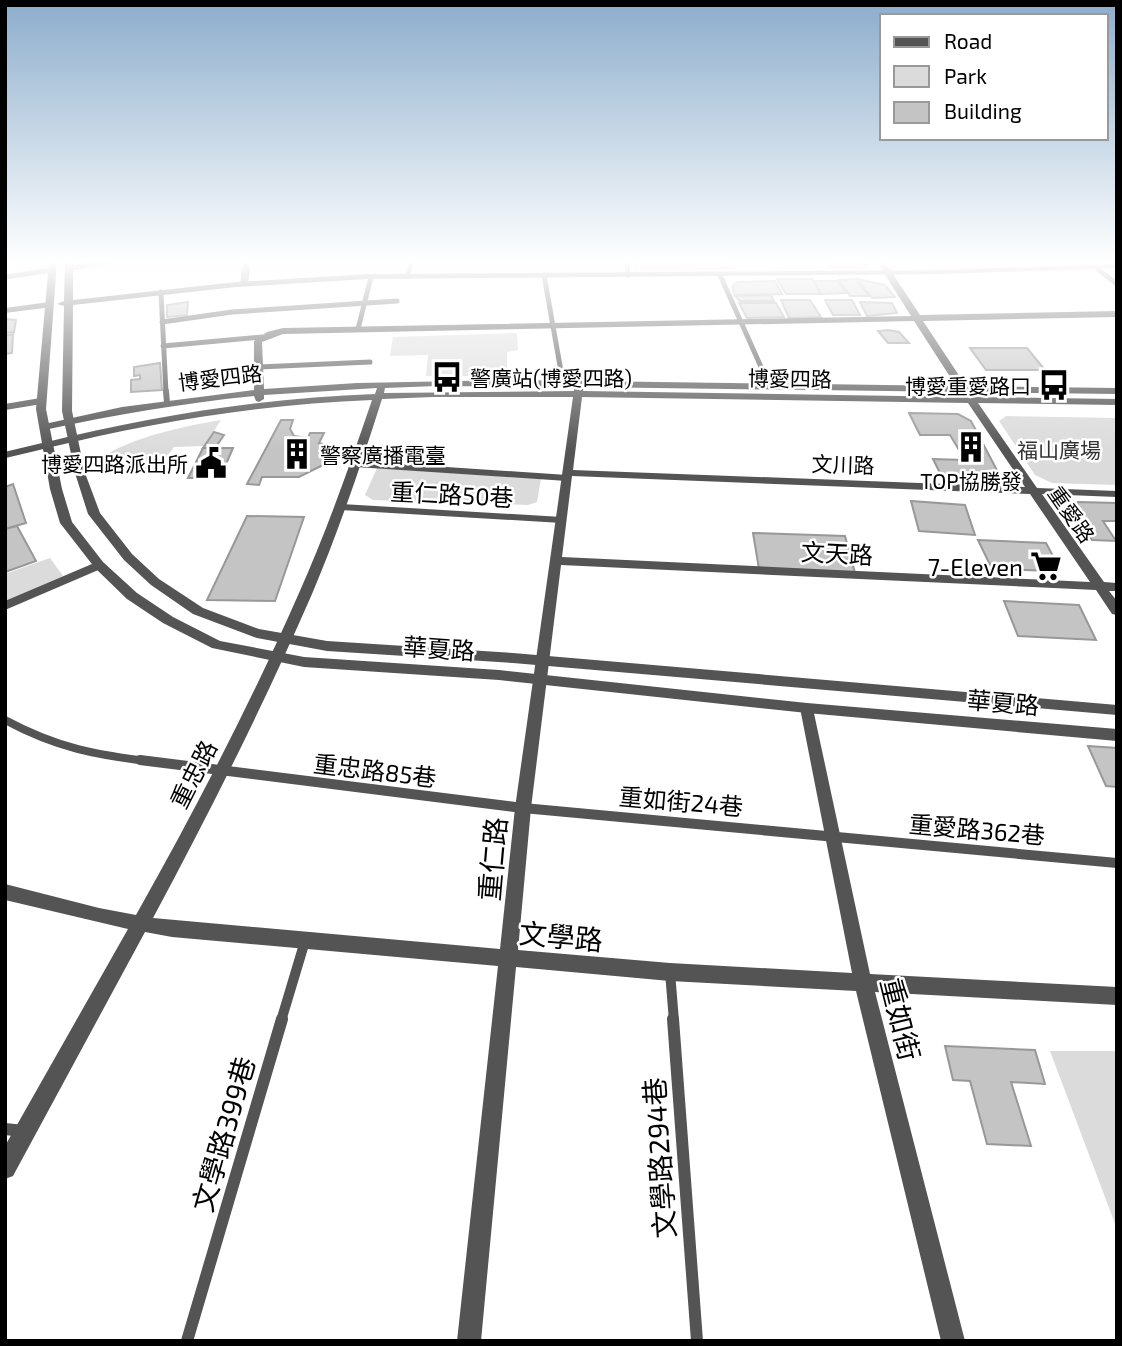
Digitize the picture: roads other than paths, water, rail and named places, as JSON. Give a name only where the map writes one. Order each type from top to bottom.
[{"type":"street","name":"華夏路","points":[[48,325],[41,401],[47,445],[66,523],[99,565],[132,596],[168,620],[217,645],[279,658],[1117,735]]},
{"type":"street","name":"華夏路","points":[[68,325],[67,366],[72,438],[94,514],[128,557],[155,582],[198,611],[257,633],[327,646],[542,661],[1117,710]]},
{"type":"street","points":[[258,404],[259,367],[256,347],[262,337],[283,331],[560,325]]},
{"type":"street","name":"重愛路","points":[[923,325],[963,388],[1117,611]]},
{"type":"street","name":"博愛四路","points":[[44,426],[167,403],[259,391],[383,384],[1117,391]]},
{"type":"street","name":"重忠路","points":[[5,1168],[140,924],[279,658],[341,507],[383,384]]},
{"type":"street","name":"博愛四路","points":[[47,445],[170,416],[258,404],[574,387],[972,401],[1117,402]]},
{"type":"street","name":"重仁路","points":[[469,1341],[523,808],[562,520],[574,387]]},
{"type":"street","name":"文川路","points":[[567,475],[1117,494]]},
{"type":"street","name":"文天路","points":[[556,561],[1117,587]]},
{"type":"street","points":[[5,606],[99,565]]},
{"type":"street","name":"重如街","points":[[807,708],[863,983],[953,1341]]},
{"type":"street","name":"文學路","points":[[5,892],[140,924],[305,941],[670,972],[1117,996]]},
{"type":"lane","points":[[162,325],[167,403]]},
{"type":"lane","points":[[358,329],[359,325]]},
{"type":"lane","points":[[551,325],[574,387]]},
{"type":"lane","points":[[742,325],[770,387]]},
{"type":"lane","points":[[163,346],[262,337]]},
{"type":"lane","points":[[259,367],[370,362]]},
{"type":"lane","points":[[5,407],[41,401]]},
{"type":"lane","points":[[5,455],[47,445]]},
{"type":"lane","points":[[356,464],[567,475]]},
{"type":"lane","name":"重仁路50巷","points":[[341,507],[562,520]]},
{"type":"lane","name":"重忠路85巷","points":[[5,720],[38,738],[90,754],[523,808]]},
{"type":"lane","name":"重如街24巷","points":[[523,808],[834,837]]},
{"type":"lane","name":"重愛路362巷","points":[[834,837],[1117,863]]},
{"type":"lane","name":"文學路399巷","points":[[187,1341],[305,941]]},
{"type":"lane","name":"文學路294巷","points":[[670,972],[697,1341]]},
{"type":"lane","points":[[5,1129],[25,1132]]},
{"type":"place","name":"警廣站(博愛四路)","points":[[447,377]]},
{"type":"place","name":"博愛重愛路口","points":[[1054,385]]},
{"type":"place","name":"TOP協勝發","points":[[971,447]]},
{"type":"place","name":"警察廣播電臺","points":[[297,454]]},
{"type":"place","name":"博愛四路派出所","points":[[211,463]]},
{"type":"place","name":"7-Eleven","points":[[1046,566]]},
{"type":"park label","name":"福山廣場","points":[[1059,449]]}]
